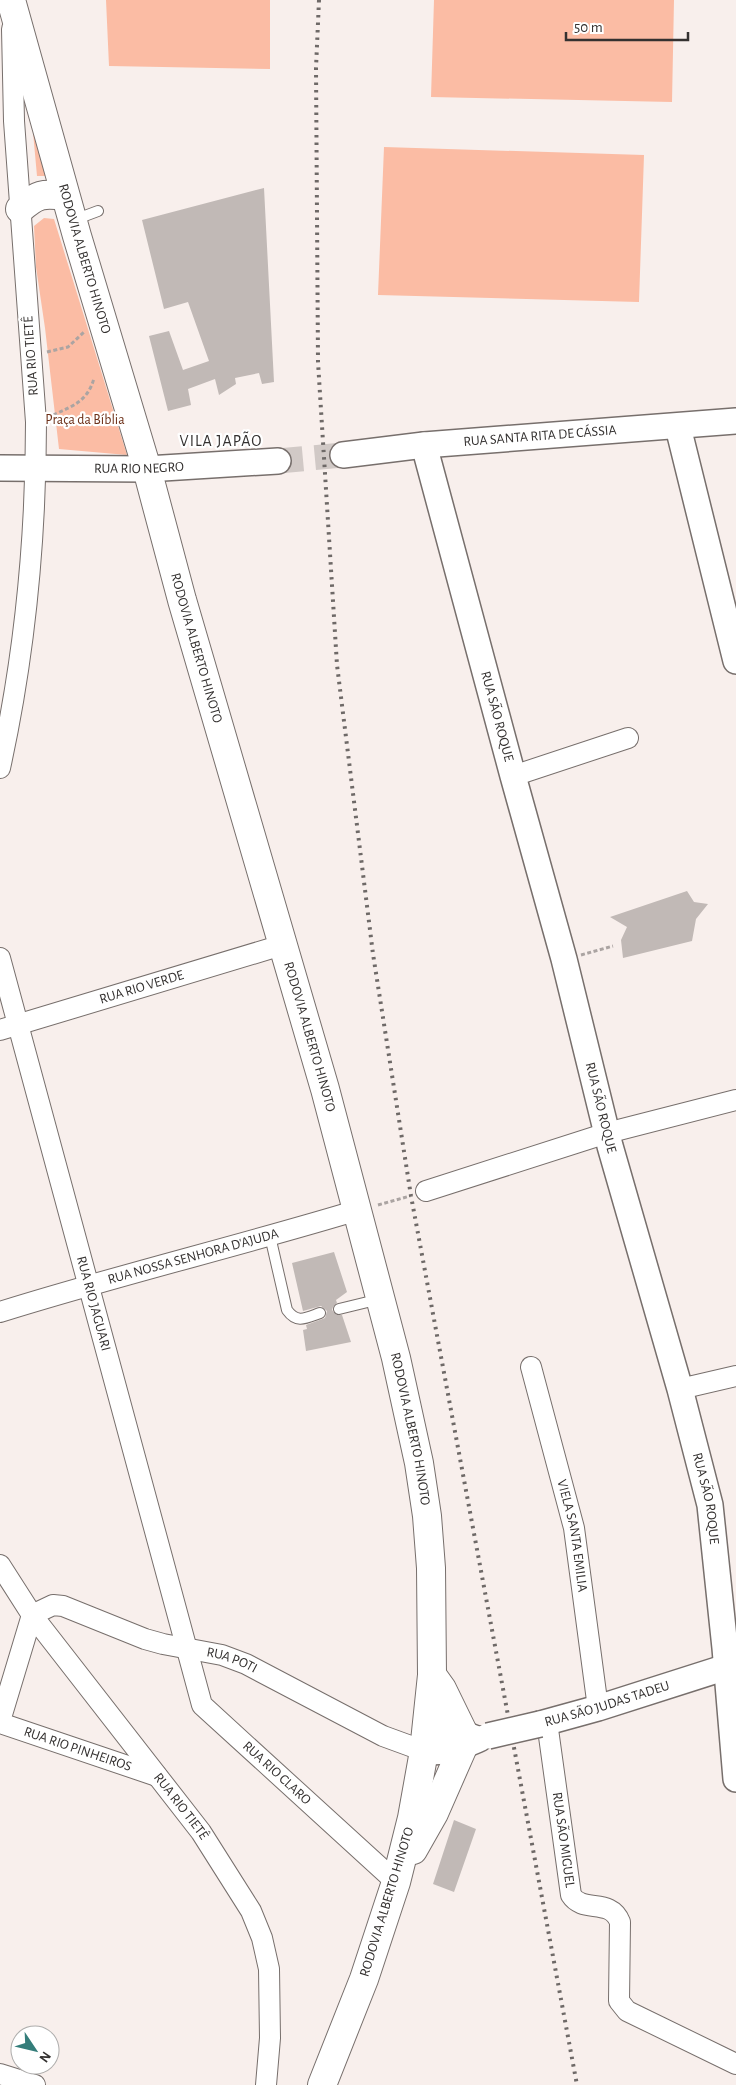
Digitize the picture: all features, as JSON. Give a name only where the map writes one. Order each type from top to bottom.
[{"type":"main road","name":"RODOVIA ALBERTO HINOTO","points":[[11,1],[69,208],[147,469],[182,600],[325,1089],[396,1358],[419,1463],[427,1516],[431,1568],[432,1675],[426,1740],[412,1818],[396,1882],[364,1980],[322,2085]]},
{"type":"main road","points":[[20,209],[33,198],[40,195],[69,208]]},
{"type":"main road","points":[[396,1882],[473,1739],[432,1675]]},
{"type":"street","name":"RUA RIO TIETÊ","points":[[0,768],[11,717],[23,637],[35,524],[36,468],[36,422],[14,121],[11,1]]},
{"type":"street","name":"RUA SANTA RITA DE CÁSSIA","points":[[343,454],[424,445],[678,427],[736,421]]},
{"type":"street","points":[[678,427],[736,660]]},
{"type":"street","name":"RUA SÃO ROQUE","points":[[424,445],[564,959],[607,1133],[680,1389],[710,1506],[731,1665],[736,1779]]},
{"type":"street","name":"RUA RIO NEGRO","points":[[0,468],[147,469],[278,461]]},
{"type":"street","points":[[513,776],[628,738]]},
{"type":"street","name":"RUA RIO VERDE","points":[[9,1028],[282,945]]},
{"type":"street","name":"RUA RIO JAGUARI","points":[[0,958],[9,1028],[88,1284],[187,1648]]},
{"type":"street","points":[[426,1191],[607,1133],[736,1100]]},
{"type":"street","name":"RUA NOSSA SENHORA D'AJUDA","points":[[0,1312],[88,1284],[270,1236],[358,1210]]},
{"type":"street","name":"VIELA SANTA EMILIA","points":[[531,1367],[574,1528],[598,1708]]},
{"type":"street","points":[[680,1389],[736,1376]]},
{"type":"street","name":"RUA RIO TIETÊ","points":[[0,1564],[32,1615],[201,1832],[236,1885],[251,1912],[262,1938],[269,1969],[270,2038],[266,2085]]},
{"type":"street","name":"RUA POTI","points":[[32,1615],[53,1605],[63,1606],[145,1639],[222,1655],[246,1664],[383,1736],[426,1740]]},
{"type":"street","points":[[0,1722],[32,1615]]},
{"type":"street","name":"RUA RIO CLARO","points":[[187,1648],[202,1705],[396,1882]]},
{"type":"street","name":"RUA SÃO JUDAS TADEU","points":[[426,1740],[440,1753],[473,1739],[598,1708],[731,1665]]},
{"type":"street","name":"RUA RIO PINHEIROS","points":[[0,1722],[157,1776]]},
{"type":"street","name":"RUA SÃO MIGUEL","points":[[543,1723],[571,1895],[577,1902],[609,1908],[614,1911],[620,1922],[619,2001],[627,2011],[736,2064]]},
{"type":"street","points":[[0,2074],[35,2085]]},
{"type":"lane","points":[[69,208],[98,210]]},
{"type":"lane","points":[[270,1236],[287,1310],[292,1317],[301,1319],[320,1313]]},
{"type":"lane","points":[[339,1309],[380,1298]]},
{"type":"path","points":[[31,356],[68,347],[84,332]]},
{"type":"path","points":[[36,422],[74,405],[90,392],[94,378]]},
{"type":"path","points":[[564,959],[613,946]]},
{"type":"path","points":[[358,1210],[426,1191]]},
{"type":"green space","points":[[106,0],[270,0],[270,69],[109,66]]},
{"type":"green space","points":[[434,0],[674,0],[672,102],[431,97]]},
{"type":"green space","points":[[36,131],[48,176],[37,176],[33,132]]},
{"type":"green space","points":[[384,147],[644,155],[639,302],[378,295]]},
{"type":"green space","name":"Praça da Bíblia","points":[[44,218],[54,219],[127,455],[59,449],[36,267],[34,226]]},
{"type":"building","points":[[264,188],[274,382],[262,384],[259,373],[235,378],[236,384],[219,395],[215,379],[188,389],[191,405],[168,411],[149,336],[169,331],[183,370],[209,361],[188,302],[164,309],[142,220]]},
{"type":"building","points":[[687,891],[694,902],[708,904],[696,919],[692,941],[623,958],[621,940],[627,927],[610,917]]},
{"type":"building","points":[[334,1252],[347,1292],[336,1300],[337,1303],[332,1310],[337,1315],[342,1315],[351,1342],[306,1351],[303,1330],[307,1329],[306,1325],[325,1318],[327,1311],[321,1306],[303,1311],[292,1263]]},
{"type":"building","points":[[454,1820],[476,1829],[454,1892],[433,1884]]},
{"type":"tunnel","points":[[278,461],[343,455]]},
{"type":"railway","points":[[319,0],[316,68],[318,362],[337,665],[373,954],[411,1196],[577,2085]]},
{"type":"district","name":"VILA JAPÃO","points":[[221,441]]}]
